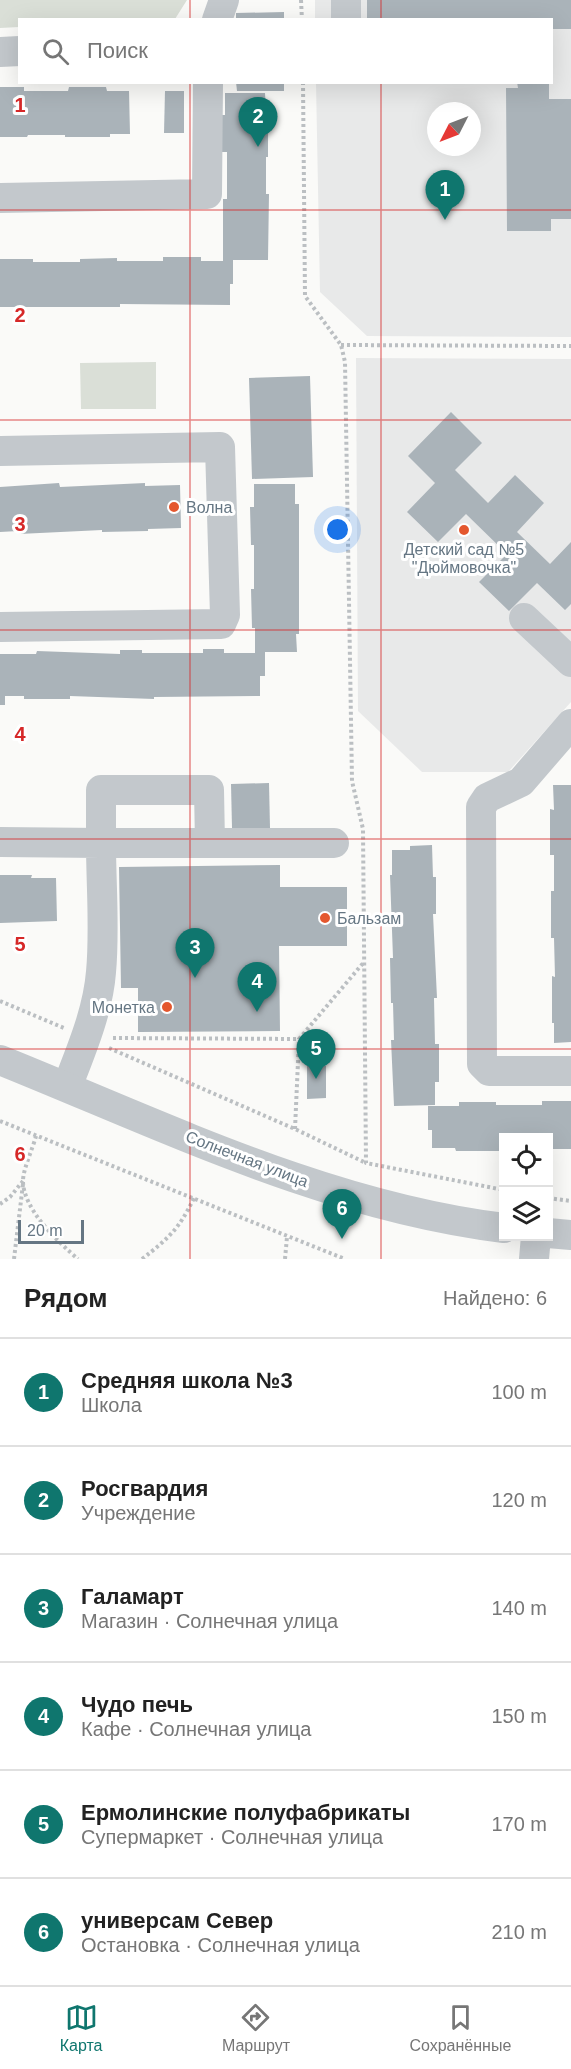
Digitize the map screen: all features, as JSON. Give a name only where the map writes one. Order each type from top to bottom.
[{"type":"street","points":[[218,18],[224,0]]},
{"type":"street","points":[[346,0],[346,18]]},
{"type":"street","points":[[0,52],[18,51]]},
{"type":"street","points":[[0,198],[207,194],[208,84]]},
{"type":"street","points":[[0,451],[220,447],[225,615],[220,624],[0,627]]},
{"type":"street","points":[[524,618],[571,662]]},
{"type":"street","points":[[571,724],[521,782],[487,798],[481,807],[482,1064],[489,1071],[571,1071]]},
{"type":"street","points":[[68,1087],[85,1038],[102,973],[101,790],[210,790],[210,843]]},
{"type":"street","points":[[0,843],[334,843]]},
{"type":"street","name":"Солнечная улица","points":[[0,1060],[262,1166],[326,1189],[368,1202],[499,1227]]},
{"type":"street","points":[[553,1233],[571,1235]]},
{"type":"street","points":[[534,1259],[536,1241]]},
{"type":"path","points":[[301,0],[302,18]]},
{"type":"path","points":[[303,84],[305,296],[341,345],[345,362],[352,781],[363,829],[366,1163]]},
{"type":"path","points":[[341,345],[571,346]]},
{"type":"path","points":[[295,1129],[299,1039],[364,962]]},
{"type":"path","points":[[0,1001],[295,1129],[366,1163],[499,1189]]},
{"type":"path","points":[[85,1038],[299,1039]]},
{"type":"path","points":[[0,1121],[345,1259]]},
{"type":"path","points":[[14,1259],[23,1180],[36,1136]]},
{"type":"path","points":[[0,1204],[10,1197],[23,1180]]},
{"type":"path","points":[[23,1180],[30,1206],[65,1248],[78,1259]]},
{"type":"path","points":[[142,1259],[166,1240],[183,1220],[194,1198]]},
{"type":"path","points":[[553,1199],[571,1201]]},
{"type":"path","points":[[285,1259],[287,1237]]},
{"type":"shaded area","points":[[0,0],[187,0],[176,18],[18,18],[18,27],[0,28]]},
{"type":"shaded area","points":[[315,0],[571,0],[571,337],[367,336],[320,292],[316,84],[553,84],[553,18],[315,18]]},
{"type":"shaded area","name":"Детский сад №5 \"Дюймовочка\"","points":[[356,358],[571,359],[571,702],[508,772],[422,772],[358,711]]},
{"type":"shaded area","points":[[156,362],[156,409],[81,409],[80,363]]},
{"type":"building","points":[[367,0],[571,0],[571,29],[553,29],[553,18],[367,18]]},
{"type":"building","points":[[284,12],[284,18],[236,18],[236,13]]},
{"type":"building","points":[[236,84],[284,84],[284,91],[237,91]]},
{"type":"building","points":[[517,84],[549,84],[549,99],[571,99],[571,219],[551,219],[551,231],[507,231],[506,88],[518,88]]},
{"type":"building","points":[[0,87],[24,87],[24,91],[68,91],[69,87],[106,87],[107,91],[129,91],[130,134],[110,134],[110,137],[28,135],[27,137],[0,137]]},
{"type":"building","points":[[165,91],[184,91],[184,133],[164,133]]},
{"type":"building","points":[[225,93],[265,93],[266,110],[268,110],[266,194],[269,194],[268,260],[233,260],[230,305],[120,304],[120,307],[0,307],[0,259],[80,262],[80,259],[117,258],[117,261],[163,261],[163,257],[201,257],[201,261],[223,261],[223,199],[227,199],[227,152],[222,152],[222,115],[225,115]]},
{"type":"building","points":[[310,376],[313,477],[252,479],[249,378]]},
{"type":"building","points":[[451,412],[482,443],[455,470],[488,503],[515,475],[544,503],[517,532],[550,564],[571,542],[571,604],[565,610],[537,583],[509,611],[479,582],[507,554],[466,514],[438,542],[407,512],[435,483],[408,456]]},
{"type":"building","points":[[59,483],[60,487],[145,483],[145,486],[180,485],[181,528],[19,534],[18,531],[0,532],[0,487]]},
{"type":"building","points":[[254,484],[295,484],[295,504],[299,504],[297,652],[265,652],[265,676],[260,676],[260,696],[154,697],[154,699],[70,696],[70,699],[24,699],[24,696],[5,696],[5,705],[0,705],[0,654],[36,654],[37,651],[120,654],[120,650],[142,650],[142,653],[203,653],[203,649],[224,649],[224,653],[255,653],[251,589],[254,589],[254,545],[251,545],[250,507],[254,507]]},
{"type":"building","points":[[269,783],[270,828],[232,828],[231,784]]},
{"type":"building","points":[[553,785],[571,785],[571,1042],[554,1043],[552,976],[555,977],[554,938],[551,938],[551,891],[554,891],[554,855],[550,855],[550,809],[554,810]]},
{"type":"building","points":[[432,845],[433,877],[436,877],[436,914],[433,914],[437,998],[434,998],[435,1044],[439,1044],[439,1082],[435,1082],[435,1105],[394,1106],[390,958],[393,958],[390,875],[392,875],[392,850],[410,850],[410,846]]},
{"type":"building","points":[[280,865],[280,887],[347,887],[347,946],[279,946],[280,1031],[138,1032],[138,988],[121,988],[119,867]]},
{"type":"building","points":[[0,875],[56,878],[57,921],[0,923]]},
{"type":"building","points":[[307,1066],[326,1066],[326,1098],[307,1099]]},
{"type":"building","points":[[542,1101],[571,1101],[571,1149],[553,1149],[553,1133],[499,1133],[499,1151],[456,1151],[455,1148],[432,1148],[432,1130],[428,1130],[428,1106],[459,1106],[459,1102],[542,1105]]},
{"type":"place","name":"Росгвардия","points":[[258,147]]},
{"type":"place","name":"Средняя школа №3","points":[[445,220]]},
{"type":"place","name":"Волна","points":[[174,507]]},
{"type":"place","name":"Детский сад №5 \"Дюймовочка\"","points":[[464,530]]},
{"type":"place","name":"Бальзам","points":[[325,918]]},
{"type":"place","name":"Галамарт","points":[[195,978]]},
{"type":"place","name":"Монетка","points":[[167,1007]]},
{"type":"place","name":"Чудо печь","points":[[257,1012]]},
{"type":"place","name":"Ермолинские полуфабрикаты","points":[[316,1079]]},
{"type":"place","name":"универсам Север","points":[[342,1239]]}]
